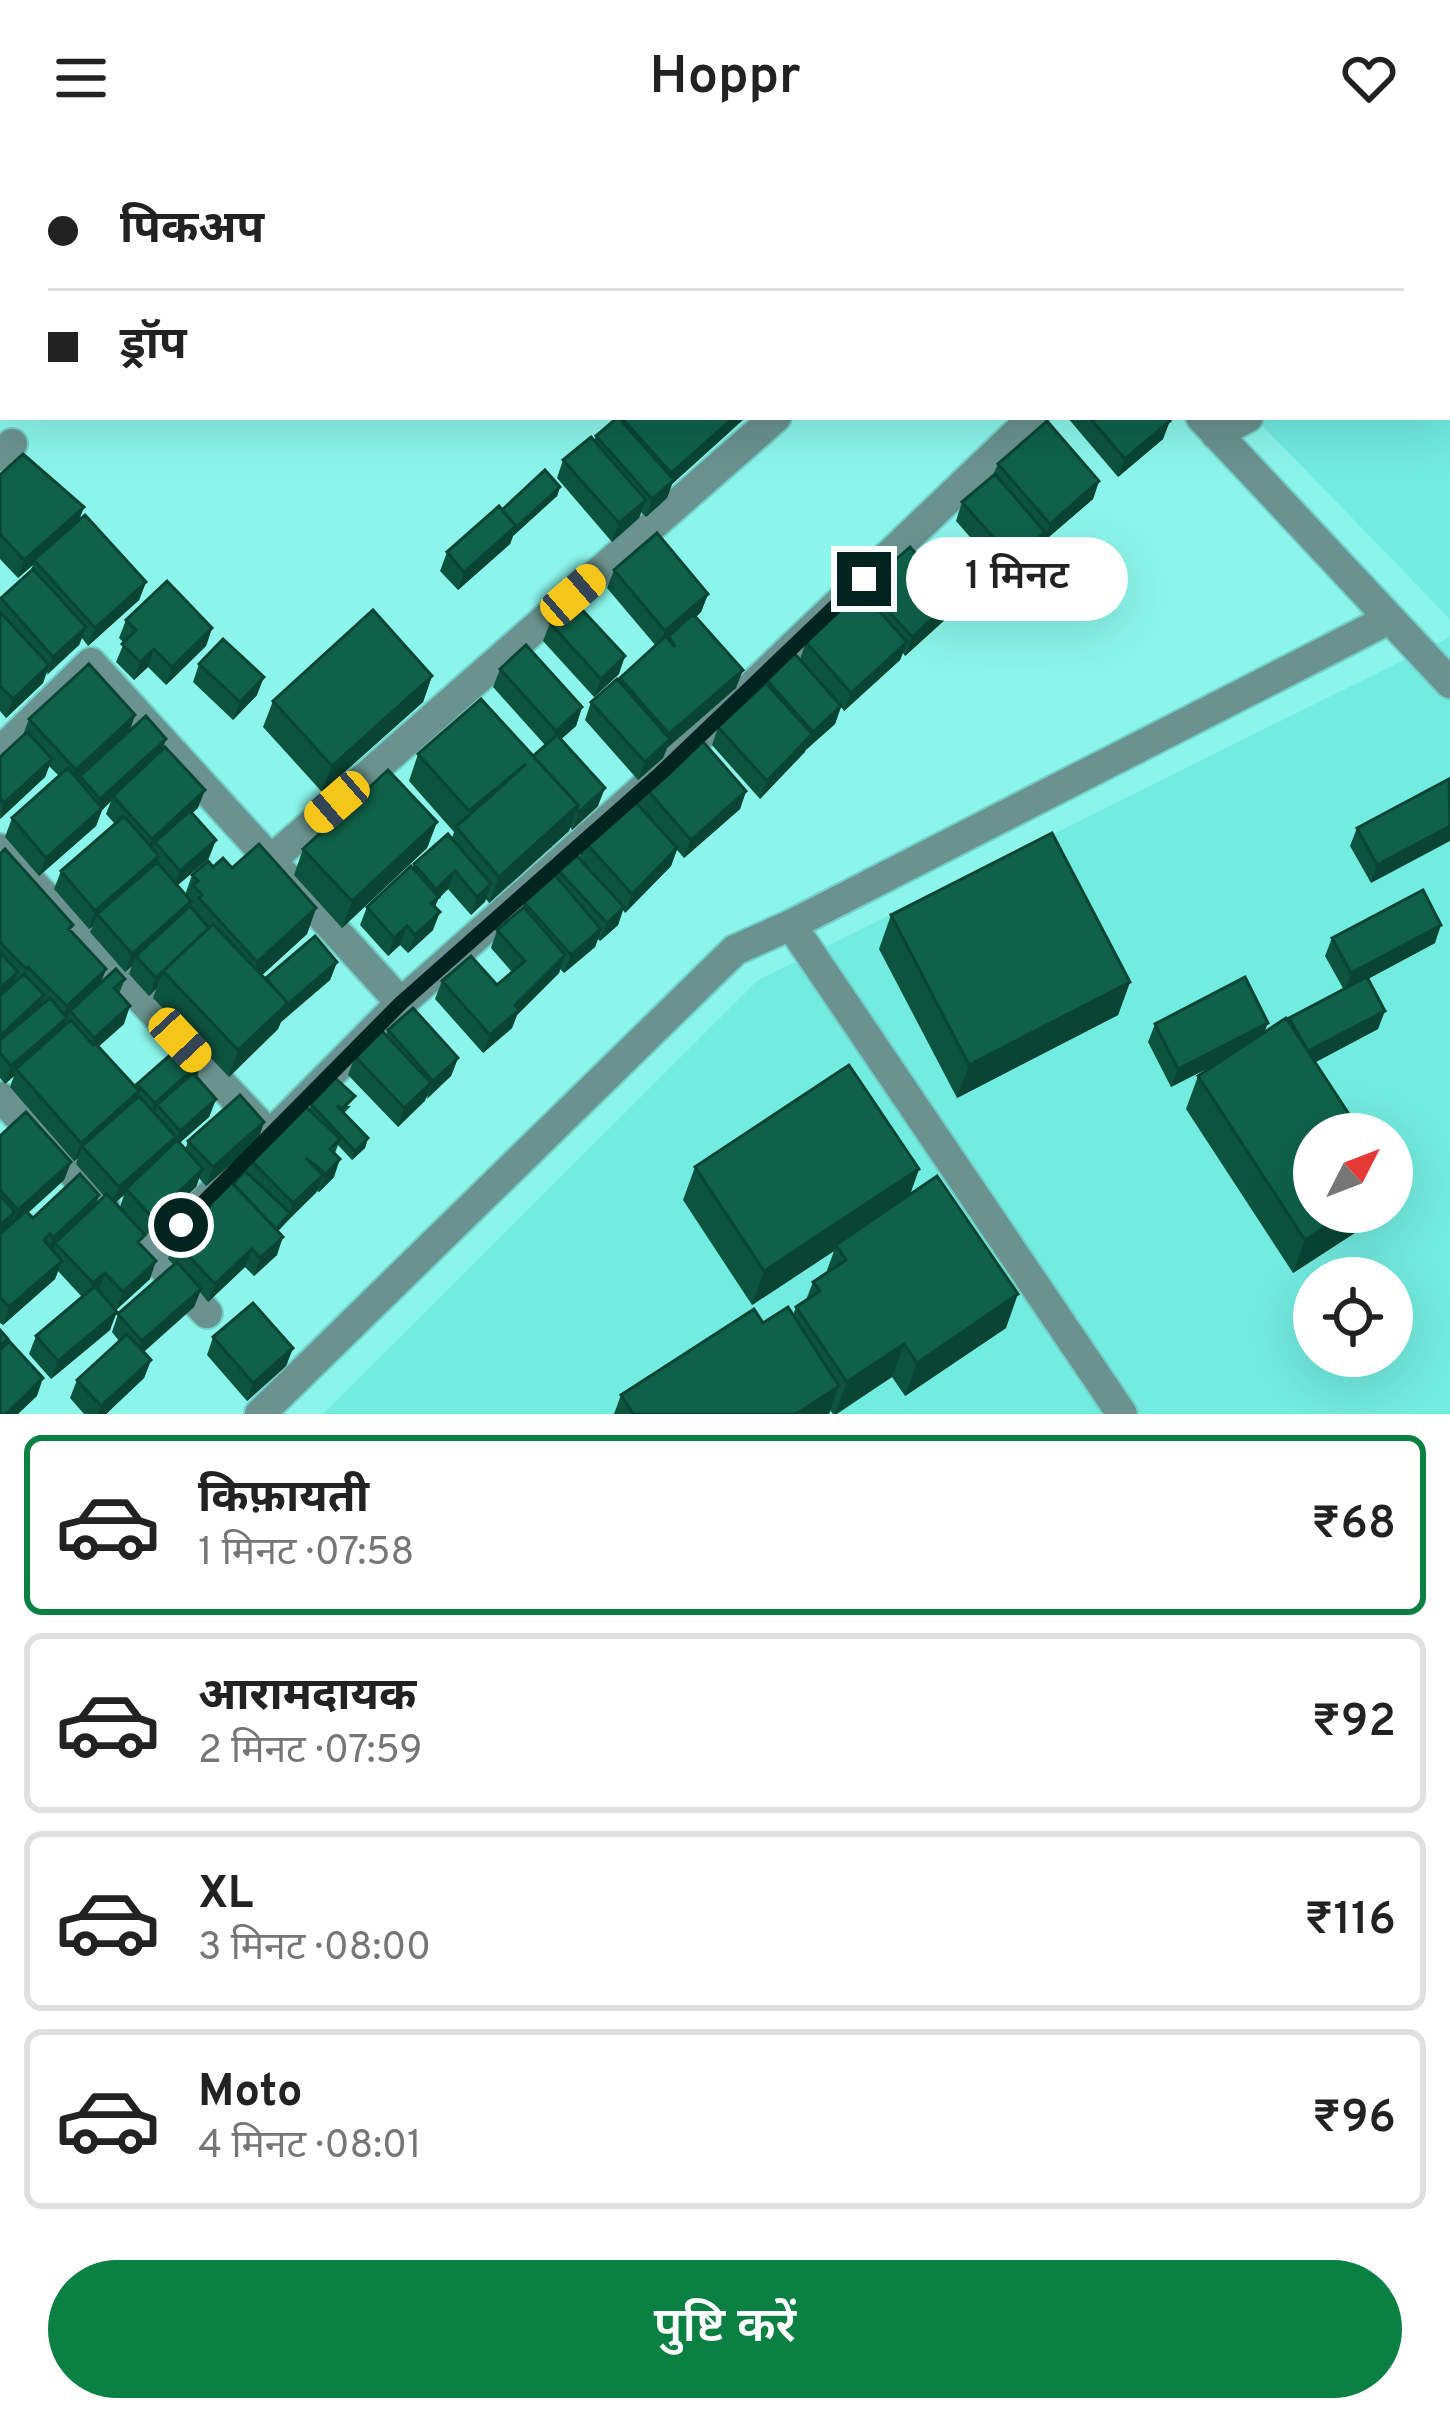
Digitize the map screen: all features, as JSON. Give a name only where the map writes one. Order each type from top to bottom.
[{"type":"street","points":[[270,861],[773,420]]},
{"type":"street","points":[[151,1255],[401,1003],[661,773],[1031,420]]},
{"type":"street","points":[[1208,425],[1450,683]]},
{"type":"street","points":[[260,1414],[735,950],[1389,619]]},
{"type":"street","points":[[0,752],[91,663],[401,1003]]},
{"type":"street","points":[[0,849],[270,1135]]},
{"type":"street","points":[[791,925],[1123,1414]]},
{"type":"street","points":[[0,1097],[207,1313]]},
{"type":"shaded area","points":[[1257,420],[1450,420],[1450,619]]},
{"type":"shaded area","points":[[1450,637],[1450,1414],[323,1414],[757,981]]},
{"type":"building","points":[[621,420],[674,480],[652,499],[596,436]]},
{"type":"building","points":[[624,420],[731,420],[671,473]]},
{"type":"building","points":[[1092,420],[1170,421],[1125,459]]},
{"type":"building","points":[[1047,421],[1099,481],[1050,524],[998,464]]},
{"type":"building","points":[[591,437],[646,500],[619,523],[563,460]]},
{"type":"building","points":[[23,454],[84,507],[24,560],[0,534],[0,475]]},
{"type":"building","points":[[545,470],[560,487],[513,530],[516,526],[502,510]]},
{"type":"building","points":[[995,474],[1045,532],[1013,560],[962,502]]},
{"type":"building","points":[[499,506],[516,526],[464,572],[447,552]]},
{"type":"building","points":[[85,515],[146,582],[95,628],[34,560]]},
{"type":"building","points":[[657,533],[708,594],[665,631],[614,570]]},
{"type":"building","points":[[910,547],[955,598],[912,637],[866,586]]},
{"type":"building","points":[[33,569],[86,627],[53,657],[1,598]]},
{"type":"building","points":[[167,581],[212,628],[172,667],[154,649],[140,662],[122,644],[136,630],[126,620]]},
{"type":"building","points":[[861,591],[907,642],[851,693],[806,642]]},
{"type":"building","points":[[574,601],[625,656],[601,679],[550,623]]},
{"type":"building","points":[[373,610],[432,676],[332,766],[273,701]]},
{"type":"building","points":[[0,612],[49,665],[13,699],[0,686]]},
{"type":"building","points":[[693,614],[743,670],[669,734],[620,678],[666,636],[675,647],[669,636]]},
{"type":"building","points":[[223,639],[264,677],[240,702],[199,664]]},
{"type":"building","points":[[526,645],[582,707],[556,731],[500,669]]},
{"type":"building","points":[[794,653],[841,706],[813,732],[766,679]]},
{"type":"building","points":[[89,664],[135,715],[76,770],[29,719]]},
{"type":"building","points":[[617,679],[670,739],[645,762],[591,702]]},
{"type":"building","points":[[766,683],[812,734],[767,781],[718,727]]},
{"type":"building","points":[[481,699],[578,805],[499,877],[456,827],[526,764],[469,811],[418,754]]},
{"type":"building","points":[[146,716],[166,739],[100,799],[80,776]]},
{"type":"building","points":[[27,732],[52,759],[4,803],[0,757]]},
{"type":"building","points":[[557,735],[605,788],[579,812],[578,805],[533,756]]},
{"type":"building","points":[[698,736],[746,791],[691,840],[642,784]]},
{"type":"building","points":[[165,747],[205,790],[152,839],[113,796]]},
{"type":"building","points":[[68,768],[102,808],[46,858],[12,818]]},
{"type":"building","points":[[388,770],[437,822],[352,901],[303,849]]},
{"type":"building","points":[[1449,779],[1450,826],[1377,865],[1357,828]]},
{"type":"building","points":[[632,798],[677,848],[632,894],[585,842]]},
{"type":"building","points":[[190,811],[216,840],[180,871],[155,842]]},
{"type":"building","points":[[124,816],[159,856],[95,911],[61,871]]},
{"type":"building","points":[[1052,833],[1130,982],[969,1065],[891,915]]},
{"type":"building","points":[[448,834],[491,884],[477,897],[455,871],[436,889],[414,864]]},
{"type":"building","points":[[259,844],[316,908],[257,962],[199,898],[202,895],[193,885],[198,881],[192,875],[208,861],[213,867],[223,858],[232,868]]},
{"type":"building","points":[[5,849],[106,969],[67,1006],[0,942],[0,854]]},
{"type":"building","points":[[574,853],[624,907],[607,923],[557,869]]},
{"type":"building","points":[[157,862],[191,901],[132,954],[97,914]]},
{"type":"building","points":[[411,866],[439,897],[431,903],[440,912],[415,935],[407,926],[394,938],[367,907]]},
{"type":"building","points":[[555,875],[601,929],[571,955],[524,902]]},
{"type":"building","points":[[1423,890],[1441,925],[1351,973],[1332,938]]},
{"type":"building","points":[[190,906],[209,928],[156,978],[136,956]]},
{"type":"building","points":[[524,907],[565,955],[515,1005],[519,1010],[490,1035],[442,981],[471,956],[497,985],[525,961],[497,930]]},
{"type":"building","points":[[213,924],[288,1003],[238,1050],[163,971]]},
{"type":"building","points":[[315,936],[337,962],[288,1004],[266,978]]},
{"type":"building","points":[[0,952],[18,972],[0,988]]},
{"type":"building","points":[[116,969],[125,979],[114,988],[130,1006],[94,1038],[70,1011]]},
{"type":"building","points":[[24,974],[44,995],[0,1036],[0,996]]},
{"type":"building","points":[[1245,977],[1268,1023],[1178,1069],[1155,1024]]},
{"type":"building","points":[[1367,977],[1385,1011],[1308,1051],[1289,1018]]},
{"type":"building","points":[[50,998],[67,1018],[11,1066],[0,1053],[0,1040]]},
{"type":"building","points":[[413,1008],[458,1058],[433,1081],[388,1030]]},
{"type":"building","points":[[1286,1018],[1348,1113],[1293,1113],[1293,1222],[1198,1076]]},
{"type":"building","points":[[71,1020],[139,1091],[81,1143],[16,1069]]},
{"type":"building","points":[[382,1031],[431,1083],[404,1108],[355,1056]]},
{"type":"building","points":[[185,1042],[202,1062],[155,1103],[137,1084]]},
{"type":"building","points":[[849,1065],[919,1169],[764,1271],[695,1167]]},
{"type":"building","points":[[193,1073],[216,1099],[180,1131],[157,1105]]},
{"type":"building","points":[[335,1078],[355,1096],[343,1108],[337,1106],[368,1138],[355,1151],[311,1104]]},
{"type":"building","points":[[240,1095],[264,1122],[213,1167],[188,1141]]},
{"type":"building","points":[[139,1096],[176,1137],[119,1187],[82,1146]]},
{"type":"building","points":[[305,1106],[340,1139],[330,1149],[340,1159],[326,1174],[306,1158],[323,1175],[293,1203],[248,1157],[292,1111],[296,1115]]},
{"type":"building","points":[[26,1112],[71,1162],[18,1210],[0,1190],[0,1136]]},
{"type":"building","points":[[177,1140],[203,1169],[152,1217],[126,1189]]},
{"type":"building","points":[[245,1171],[290,1213],[276,1229],[233,1184]]},
{"type":"building","points":[[80,1174],[99,1195],[53,1238],[50,1234],[44,1240],[62,1261],[9,1307],[0,1297],[0,1234],[26,1211],[33,1218]]},
{"type":"building","points":[[937,1176],[1018,1294],[917,1363],[904,1344],[847,1382],[796,1307],[820,1291],[813,1282],[846,1260],[836,1245]]},
{"type":"building","points":[[229,1179],[283,1237],[260,1258],[252,1249],[215,1284],[174,1240],[211,1206],[206,1201]]},
{"type":"building","points":[[107,1194],[145,1235],[138,1242],[156,1261],[123,1292],[105,1273],[93,1283],[55,1243]]},
{"type":"building","points":[[0,1195],[15,1212],[0,1225]]},
{"type":"building","points":[[177,1262],[201,1289],[142,1341],[118,1314]]},
{"type":"building","points":[[95,1286],[117,1312],[58,1361],[36,1336]]},
{"type":"building","points":[[253,1303],[293,1348],[253,1383],[213,1337]]},
{"type":"building","points":[[788,1307],[839,1386],[796,1414],[633,1414],[621,1395],[754,1309],[763,1323]]},
{"type":"building","points":[[127,1334],[151,1360],[101,1406],[77,1380]]},
{"type":"building","points":[[9,1341],[43,1378],[6,1414],[0,1414],[0,1350]]},
{"type":"route","points":[[181,1225],[401,1003],[661,773],[864,579]]}]
